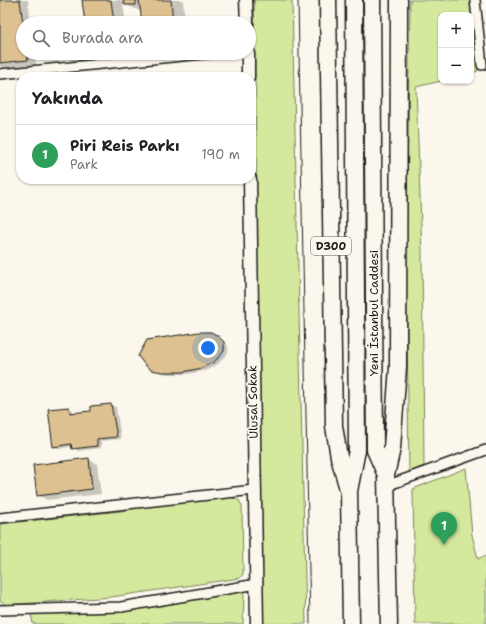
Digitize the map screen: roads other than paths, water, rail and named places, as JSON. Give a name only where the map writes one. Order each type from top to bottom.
[{"type":"highway","name":"D300","points":[[328,0],[334,426],[339,456],[349,491]]},
{"type":"highway","name":"Yeni İstanbul Caddesi","points":[[351,624],[349,491],[357,450],[354,0]]},
{"type":"highway","name":"Yeni İstanbul Caddesi","points":[[372,0],[375,450],[386,480],[389,624]]},
{"type":"highway","points":[[386,480],[392,448],[398,367],[399,0]]},
{"type":"street","points":[[246,0],[247,16]]},
{"type":"street","points":[[475,0],[482,65]]},
{"type":"street","points":[[20,72],[142,60]]},
{"type":"street","points":[[248,60],[248,72]]},
{"type":"street","points":[[0,74],[16,72]]},
{"type":"street","name":"Ulusal Sokak","points":[[250,184],[257,624]]},
{"type":"street","points":[[386,480],[486,450]]},
{"type":"street","points":[[0,518],[254,490]]},
{"type":"street","points":[[0,610],[121,607],[256,584]]},
{"type":"tram line","points":[[298,0],[310,624]]},
{"type":"place","name":"Piri Reis Parkı","points":[[444,545]]}]
